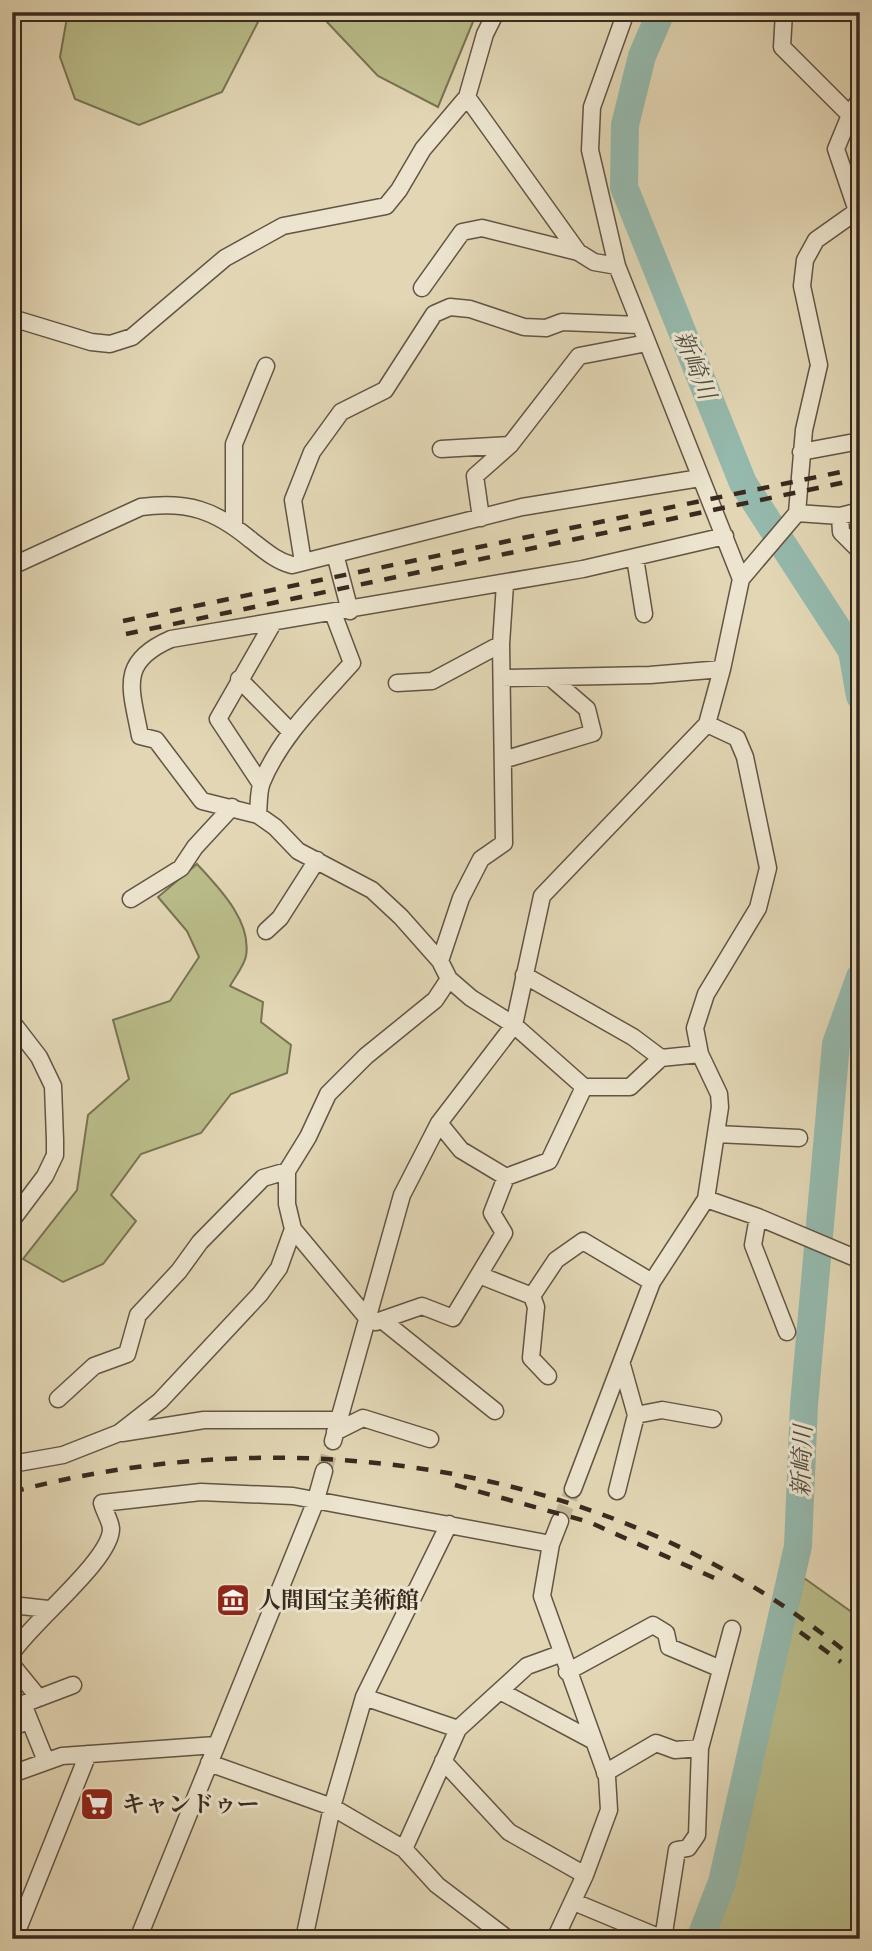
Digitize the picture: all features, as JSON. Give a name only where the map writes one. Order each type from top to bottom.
[{"type":"street","points":[[12,318],[91,342],[110,344],[132,337],[225,258],[283,226],[386,206],[399,191],[423,149],[467,97],[485,34],[496,12]]},
{"type":"street","points":[[626,12],[592,107],[590,150],[617,266],[741,579]]},
{"type":"street","points":[[784,12],[782,47],[850,115]]},
{"type":"street","points":[[467,97],[578,252]]},
{"type":"street","points":[[336,1431],[375,1320],[402,1195],[439,1122],[514,1024],[542,895],[707,724],[741,579],[794,518],[801,452],[819,365],[802,286],[805,260],[816,240],[859,211],[836,149],[860,99]]},
{"type":"street","points":[[422,288],[462,232],[482,228],[578,252],[594,262],[617,266]]},
{"type":"street","points":[[303,562],[293,500],[312,452],[341,412],[385,390],[434,314],[450,307],[470,309],[524,327],[546,328],[562,322],[639,325]]},
{"type":"street","points":[[481,518],[475,475],[510,445],[579,356],[647,343]]},
{"type":"street","points":[[234,526],[234,444],[265,366]]},
{"type":"street","points":[[801,452],[860,442]]},
{"type":"street","points":[[441,449],[510,445]]},
{"type":"street","points":[[12,566],[141,507],[189,506],[234,526],[281,562],[303,562],[522,507],[701,478]]},
{"type":"street","points":[[794,518],[839,516],[860,511]]},
{"type":"street","points":[[839,516],[841,532],[860,551]]},
{"type":"street","points":[[700,1054],[661,1058],[630,1087],[584,1087],[514,1024],[471,998],[449,979],[440,961],[401,916],[372,890],[298,851],[275,827],[258,815],[202,801],[156,740],[140,736],[129,678],[139,659],[154,646],[171,639],[505,584],[635,558],[725,536]]},
{"type":"street","points":[[258,815],[261,784],[291,732],[352,663],[341,612],[335,554]]},
{"type":"street","points":[[635,558],[644,614]]},
{"type":"street","points":[[440,961],[461,898],[481,859],[504,843],[501,644],[505,584]]},
{"type":"street","points":[[261,784],[218,719],[272,622]]},
{"type":"street","points":[[397,683],[432,681],[501,644]]},
{"type":"street","points":[[502,678],[722,669]]},
{"type":"street","points":[[503,760],[593,733],[586,709],[551,678]]},
{"type":"street","points":[[239,679],[291,732]]},
{"type":"street","points":[[573,1489],[652,1282],[706,1199],[719,1094],[700,1054],[695,1028],[706,994],[742,940],[758,908],[768,868],[745,757],[737,738],[707,724]]},
{"type":"street","points":[[131,899],[181,868],[195,847],[232,807]]},
{"type":"street","points":[[266,931],[280,918],[317,860]]},
{"type":"street","points":[[524,975],[633,1037],[661,1058]]},
{"type":"street","points":[[449,979],[435,1000],[366,1056],[328,1094],[308,1137],[287,1171],[287,1204],[293,1229],[375,1320],[495,1411]]},
{"type":"street","points":[[12,1022],[39,1057],[53,1086],[55,1155],[45,1176],[12,1220]]},
{"type":"street","points":[[375,1320],[422,1306],[453,1318],[504,1233],[492,1213],[506,1177],[549,1161],[584,1087]]},
{"type":"street","points":[[439,1122],[461,1150],[506,1177]]},
{"type":"street","points":[[716,1134],[799,1138]]},
{"type":"street","points":[[58,1399],[94,1366],[127,1354],[138,1315],[179,1271],[200,1242],[262,1178],[287,1171]]},
{"type":"street","points":[[706,1199],[758,1217],[855,1258],[860,1242]]},
{"type":"street","points":[[758,1217],[752,1245],[786,1332]]},
{"type":"street","points":[[119,1433],[160,1401],[183,1373],[235,1324],[279,1268],[293,1229]]},
{"type":"street","points":[[532,1296],[556,1260],[583,1241],[652,1282]]},
{"type":"street","points":[[480,1275],[532,1296],[536,1307],[531,1358],[548,1376]]},
{"type":"street","points":[[617,1491],[636,1415],[622,1365]]},
{"type":"street","points":[[636,1415],[662,1410],[713,1419]]},
{"type":"street","points":[[12,1464],[63,1455],[119,1433],[204,1420],[336,1431],[363,1418],[430,1438]]},
{"type":"street","points":[[138,1939],[316,1503],[324,1471]]},
{"type":"street","points":[[12,1653],[48,1609],[79,1581],[104,1550],[111,1530],[102,1503],[201,1492],[293,1496],[316,1503],[449,1524],[551,1545]]},
{"type":"street","points":[[555,1939],[560,1923],[574,1902],[609,1810],[605,1773],[560,1654],[542,1596],[551,1545],[560,1521]]},
{"type":"street","points":[[304,1939],[331,1807],[364,1697],[449,1524]]},
{"type":"street","points":[[12,1605],[48,1609]]},
{"type":"street","points":[[567,1672],[653,1625],[666,1633],[669,1647],[721,1669]]},
{"type":"street","points":[[574,1902],[663,1939],[677,1850],[688,1848],[697,1835],[699,1748],[732,1629]]},
{"type":"street","points":[[404,1849],[458,1729],[527,1666],[560,1654]]},
{"type":"street","points":[[12,1665],[39,1698]]},
{"type":"street","points":[[46,1761],[23,1704],[73,1685]]},
{"type":"street","points":[[500,1691],[592,1740]]},
{"type":"street","points":[[364,1697],[458,1729]]},
{"type":"street","points":[[12,1727],[29,1721]]},
{"type":"street","points":[[605,1773],[656,1743],[675,1750],[699,1748]]},
{"type":"street","points":[[12,1774],[46,1761],[88,1754],[216,1745]]},
{"type":"street","points":[[14,1939],[88,1754]]},
{"type":"street","points":[[443,1761],[509,1832],[585,1875]]},
{"type":"street","points":[[209,1763],[331,1807],[404,1849],[437,1885],[508,1939]]},
{"type":"green space","points":[[68,12],[258,12],[259,20],[222,92],[139,125],[75,99],[60,57]]},
{"type":"green space","points":[[327,12],[477,12],[438,107],[378,76],[327,22]]},
{"type":"green space","points":[[197,864],[232,906],[244,930],[246,956],[230,986],[263,1002],[261,1022],[291,1045],[287,1073],[231,1094],[201,1133],[141,1154],[111,1195],[136,1221],[103,1264],[63,1282],[23,1259],[77,1190],[88,1115],[129,1079],[113,1020],[170,1001],[199,957],[187,931],[158,897]]},
{"type":"green space","points":[[804,1578],[860,1618],[860,1939],[713,1939],[729,1896]]},
{"type":"waterway","name":"新崎川","points":[[661,12],[642,56],[625,125],[624,187],[743,483],[852,651],[860,696]]},
{"type":"waterway","name":"新崎川","points":[[700,1939],[722,1882],[798,1546],[804,1405],[836,1044],[860,977]]},
{"type":"tunnel","points":[[324,1471],[333,1441]]},
{"type":"tunnel","points":[[560,1521],[573,1489]]},
{"type":"railway","points":[[123,621],[860,468]]},
{"type":"railway","points":[[126,634],[860,479]]},
{"type":"railway","points":[[12,1492],[122,1469],[234,1459],[346,1460],[458,1475],[566,1502],[671,1543],[769,1597],[860,1664]]},
{"type":"railway","points":[[455,1485],[589,1522],[721,1581]]},
{"type":"railway","points":[[800,1632],[841,1662]]},
{"type":"place","name":"人間国宝美術館","points":[[233,1600]]},
{"type":"place","name":"キャンドゥー","points":[[97,1804]]}]
